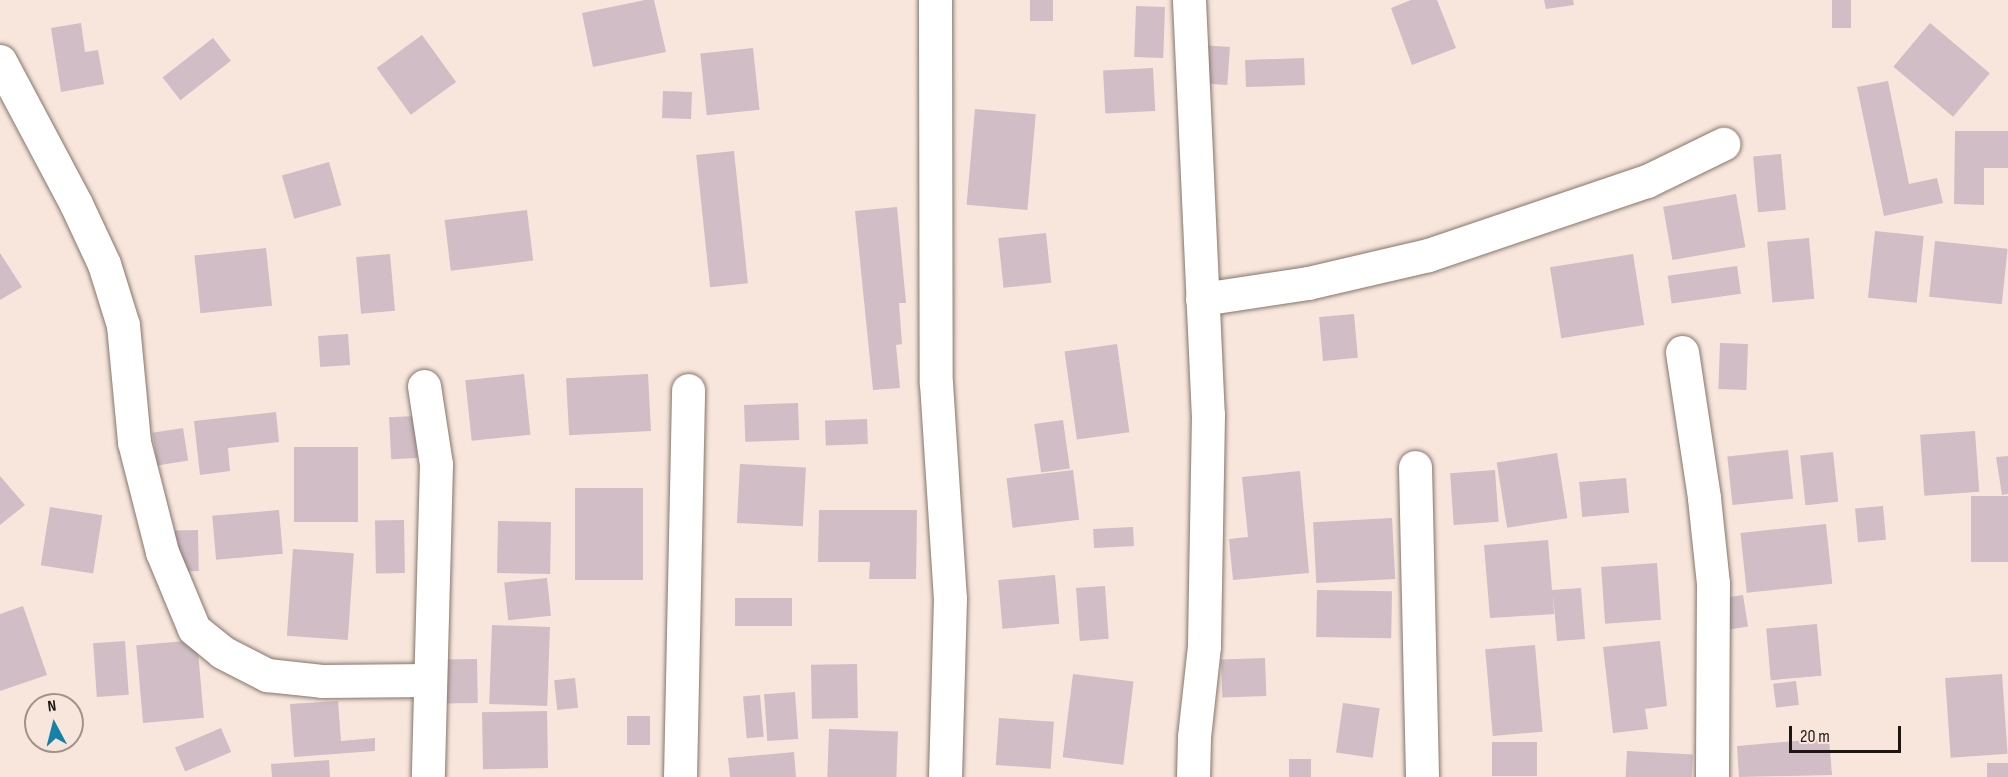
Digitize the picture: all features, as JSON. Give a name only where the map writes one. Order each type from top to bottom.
[{"type":"street","points":[[935,0],[936,383],[950,598],[945,777]]},
{"type":"street","points":[[1189,0],[1208,414],[1204,646],[1194,737],[1193,777]]},
{"type":"street","points":[[0,61],[76,204],[104,264],[123,325],[134,442],[162,552],[194,629],[222,652],[267,675],[322,681],[429,680]]},
{"type":"street","points":[[1202,299],[1308,283],[1428,255],[1647,181],[1723,144]]},
{"type":"street","points":[[1682,352],[1704,498],[1713,583],[1712,777]]},
{"type":"street","points":[[424,386],[436,464],[428,777]]},
{"type":"street","points":[[680,777],[688,390]]},
{"type":"street","points":[[1415,467],[1422,777]]},
{"type":"building","points":[[654,0],[666,52],[593,67],[582,13]]},
{"type":"building","points":[[1030,0],[1053,0],[1053,21],[1030,21]]},
{"type":"building","points":[[1411,0],[1437,0],[1456,48],[1412,65],[1391,8]]},
{"type":"building","points":[[1544,0],[1573,0],[1574,5],[1546,9]]},
{"type":"building","points":[[1832,0],[1851,0],[1851,28],[1832,28]]},
{"type":"building","points":[[1136,6],[1165,7],[1163,58],[1134,57]]},
{"type":"building","points":[[81,23],[85,52],[98,50],[104,84],[61,92],[51,28]]},
{"type":"building","points":[[1930,23],[1990,73],[1953,117],[1893,67]]},
{"type":"building","points":[[422,35],[456,82],[411,115],[377,68]]},
{"type":"building","points":[[213,38],[231,61],[180,100],[163,77]]},
{"type":"building","points":[[1200,45],[1230,47],[1227,85],[1197,83]]},
{"type":"building","points":[[753,48],[759,110],[707,115],[700,54]]},
{"type":"building","points":[[1304,58],[1305,85],[1246,87],[1245,60]]},
{"type":"building","points":[[1153,68],[1155,111],[1105,114],[1103,71]]},
{"type":"building","points":[[1888,81],[1909,184],[1937,178],[1943,203],[1884,216],[1857,87]]},
{"type":"building","points":[[663,91],[692,92],[691,119],[662,118]]},
{"type":"building","points":[[975,109],[1036,114],[1027,210],[967,205]]},
{"type":"building","points":[[1955,131],[2008,131],[2008,168],[1984,168],[1984,205],[1954,204]]},
{"type":"building","points":[[734,151],[748,283],[710,287],[696,155]]},
{"type":"building","points":[[1781,154],[1786,210],[1758,212],[1753,156]]},
{"type":"building","points":[[329,162],[341,205],[294,219],[282,176]]},
{"type":"building","points":[[1736,194],[1745,247],[1673,260],[1663,207]]},
{"type":"building","points":[[897,207],[906,303],[899,303],[902,344],[896,345],[900,388],[873,390],[855,211]]},
{"type":"building","points":[[527,210],[533,261],[451,271],[445,220]]},
{"type":"building","points":[[1875,231],[1924,236],[1917,303],[1868,298]]},
{"type":"building","points":[[1046,233],[1051,283],[1003,288],[998,238]]},
{"type":"building","points":[[1809,238],[1814,299],[1772,302],[1767,242]]},
{"type":"building","points":[[1935,241],[2008,249],[2002,304],[1929,297]]},
{"type":"building","points":[[266,248],[272,306],[200,313],[194,256]]},
{"type":"building","points":[[0,253],[22,287],[0,300]]},
{"type":"building","points":[[390,254],[395,311],[361,314],[356,257]]},
{"type":"building","points":[[1633,254],[1644,325],[1561,338],[1550,267]]},
{"type":"building","points":[[1737,266],[1741,294],[1672,303],[1668,276]]},
{"type":"building","points":[[1354,314],[1358,358],[1323,361],[1319,317]]},
{"type":"building","points":[[348,334],[350,365],[320,367],[318,336]]},
{"type":"building","points":[[1720,343],[1748,344],[1746,390],[1718,389]]},
{"type":"building","points":[[1117,344],[1129,432],[1077,440],[1065,351]]},
{"type":"building","points":[[524,374],[530,435],[472,441],[465,380]]},
{"type":"building","points":[[648,374],[651,431],[569,435],[566,378]]},
{"type":"building","points":[[798,403],[799,440],[745,442],[744,405]]},
{"type":"building","points":[[276,412],[279,442],[228,448],[230,471],[200,475],[194,421]]},
{"type":"building","points":[[415,416],[417,458],[391,459],[389,417]]},
{"type":"building","points":[[867,419],[868,444],[826,445],[825,420]]},
{"type":"building","points":[[1063,420],[1070,469],[1041,473],[1034,424]]},
{"type":"building","points":[[183,428],[188,461],[158,465],[152,433]]},
{"type":"building","points":[[1975,431],[1979,492],[1924,496],[1920,435]]},
{"type":"building","points":[[294,447],[358,447],[358,522],[294,522]]},
{"type":"building","points":[[1788,450],[1793,499],[1732,505],[1727,456]]},
{"type":"building","points":[[1833,452],[1838,502],[1805,505],[1800,455]]},
{"type":"building","points":[[1557,453],[1567,518],[1507,528],[1497,463]]},
{"type":"building","points":[[2008,456],[2008,494],[2002,495],[1996,457]]},
{"type":"building","points":[[740,464],[806,467],[803,526],[737,523]]},
{"type":"building","points":[[1073,470],[1079,520],[1013,528],[1006,478]]},
{"type":"building","points":[[1495,470],[1499,522],[1454,525],[1450,473]]},
{"type":"building","points":[[1300,471],[1309,573],[1233,580],[1229,539],[1248,537],[1242,477]]},
{"type":"building","points":[[0,476],[25,505],[0,525]]},
{"type":"building","points":[[1626,478],[1629,513],[1582,517],[1579,482]]},
{"type":"building","points":[[575,488],[643,488],[643,580],[575,580]]},
{"type":"building","points":[[1971,496],[2008,496],[2008,562],[1971,562]]},
{"type":"building","points":[[1883,506],[1886,540],[1858,542],[1855,508]]},
{"type":"building","points":[[50,507],[102,515],[93,574],[41,565]]},
{"type":"building","points":[[279,510],[283,554],[216,560],[212,516]]},
{"type":"building","points":[[819,510],[917,510],[916,579],[869,579],[870,562],[818,562]]},
{"type":"building","points":[[1392,518],[1395,579],[1316,583],[1313,522]]},
{"type":"building","points":[[404,520],[405,573],[376,573],[375,521]]},
{"type":"building","points":[[498,521],[551,522],[550,574],[497,573]]},
{"type":"building","points":[[1826,524],[1832,584],[1747,593],[1740,533]]},
{"type":"building","points":[[1133,527],[1134,546],[1094,548],[1093,529]]},
{"type":"building","points":[[175,530],[198,530],[199,571],[176,571]]},
{"type":"building","points":[[1548,540],[1552,590],[1581,588],[1585,639],[1557,641],[1553,594],[1554,614],[1490,618],[1484,545]]},
{"type":"building","points":[[293,549],[354,553],[348,640],[287,636]]},
{"type":"building","points":[[1657,563],[1661,620],[1605,624],[1601,567]]},
{"type":"building","points":[[1055,575],[1059,624],[1002,629],[998,580]]},
{"type":"building","points":[[547,578],[551,616],[508,620],[504,582]]},
{"type":"building","points":[[1105,586],[1109,639],[1080,641],[1076,588]]},
{"type":"building","points":[[1317,590],[1392,591],[1391,638],[1316,637]]},
{"type":"building","points":[[1743,595],[1748,627],[1722,631],[1717,599]]},
{"type":"building","points":[[735,598],[792,598],[792,626],[735,626]]},
{"type":"building","points":[[23,606],[47,675],[0,691],[0,614]]},
{"type":"building","points":[[1817,624],[1822,676],[1771,680],[1766,628]]},
{"type":"building","points":[[492,625],[550,627],[547,706],[489,704]]},
{"type":"building","points":[[197,640],[204,718],[143,723],[136,645]]},
{"type":"building","points":[[125,641],[129,695],[97,697],[93,643]]},
{"type":"building","points":[[1660,641],[1667,706],[1645,709],[1648,729],[1613,733],[1603,647]]},
{"type":"building","points":[[1535,645],[1543,732],[1493,736],[1485,649]]},
{"type":"building","points":[[1265,658],[1266,696],[1222,698],[1221,660]]},
{"type":"building","points":[[477,659],[478,703],[445,704],[444,660]]},
{"type":"building","points":[[857,664],[858,718],[812,719],[811,665]]},
{"type":"building","points":[[1073,674],[1134,681],[1123,765],[1063,757]]},
{"type":"building","points":[[2002,674],[2008,754],[1951,758],[1945,678]]},
{"type":"building","points":[[575,678],[578,708],[557,710],[554,680]]},
{"type":"building","points":[[1796,681],[1799,705],[1776,708],[1773,684]]},
{"type":"building","points":[[795,692],[798,739],[767,741],[764,694]]},
{"type":"building","points":[[760,695],[764,737],[747,738],[743,696]]},
{"type":"building","points":[[338,701],[341,741],[375,738],[375,751],[294,757],[290,704]]},
{"type":"building","points":[[1343,703],[1380,708],[1373,758],[1336,753]]},
{"type":"building","points":[[547,711],[548,768],[483,769],[482,712]]},
{"type":"building","points":[[627,716],[650,716],[650,745],[627,745]]},
{"type":"building","points":[[999,718],[1054,722],[1051,769],[996,765]]},
{"type":"building","points":[[221,728],[231,752],[185,771],[175,748]]},
{"type":"building","points":[[829,729],[898,731],[896,777],[827,777]]},
{"type":"building","points":[[1829,738],[1832,775],[1739,777],[1737,746]]},
{"type":"building","points":[[1492,742],[1537,742],[1537,776],[1492,776]]},
{"type":"building","points":[[1627,751],[1693,754],[1692,777],[1626,777]]},
{"type":"building","points":[[794,752],[796,777],[730,777],[728,758]]},
{"type":"building","points":[[1289,759],[1311,759],[1311,777],[1289,777]]},
{"type":"building","points":[[329,760],[330,777],[272,777],[271,764]]},
{"type":"building","points":[[1987,763],[2008,763],[2008,777],[1987,777]]}]
